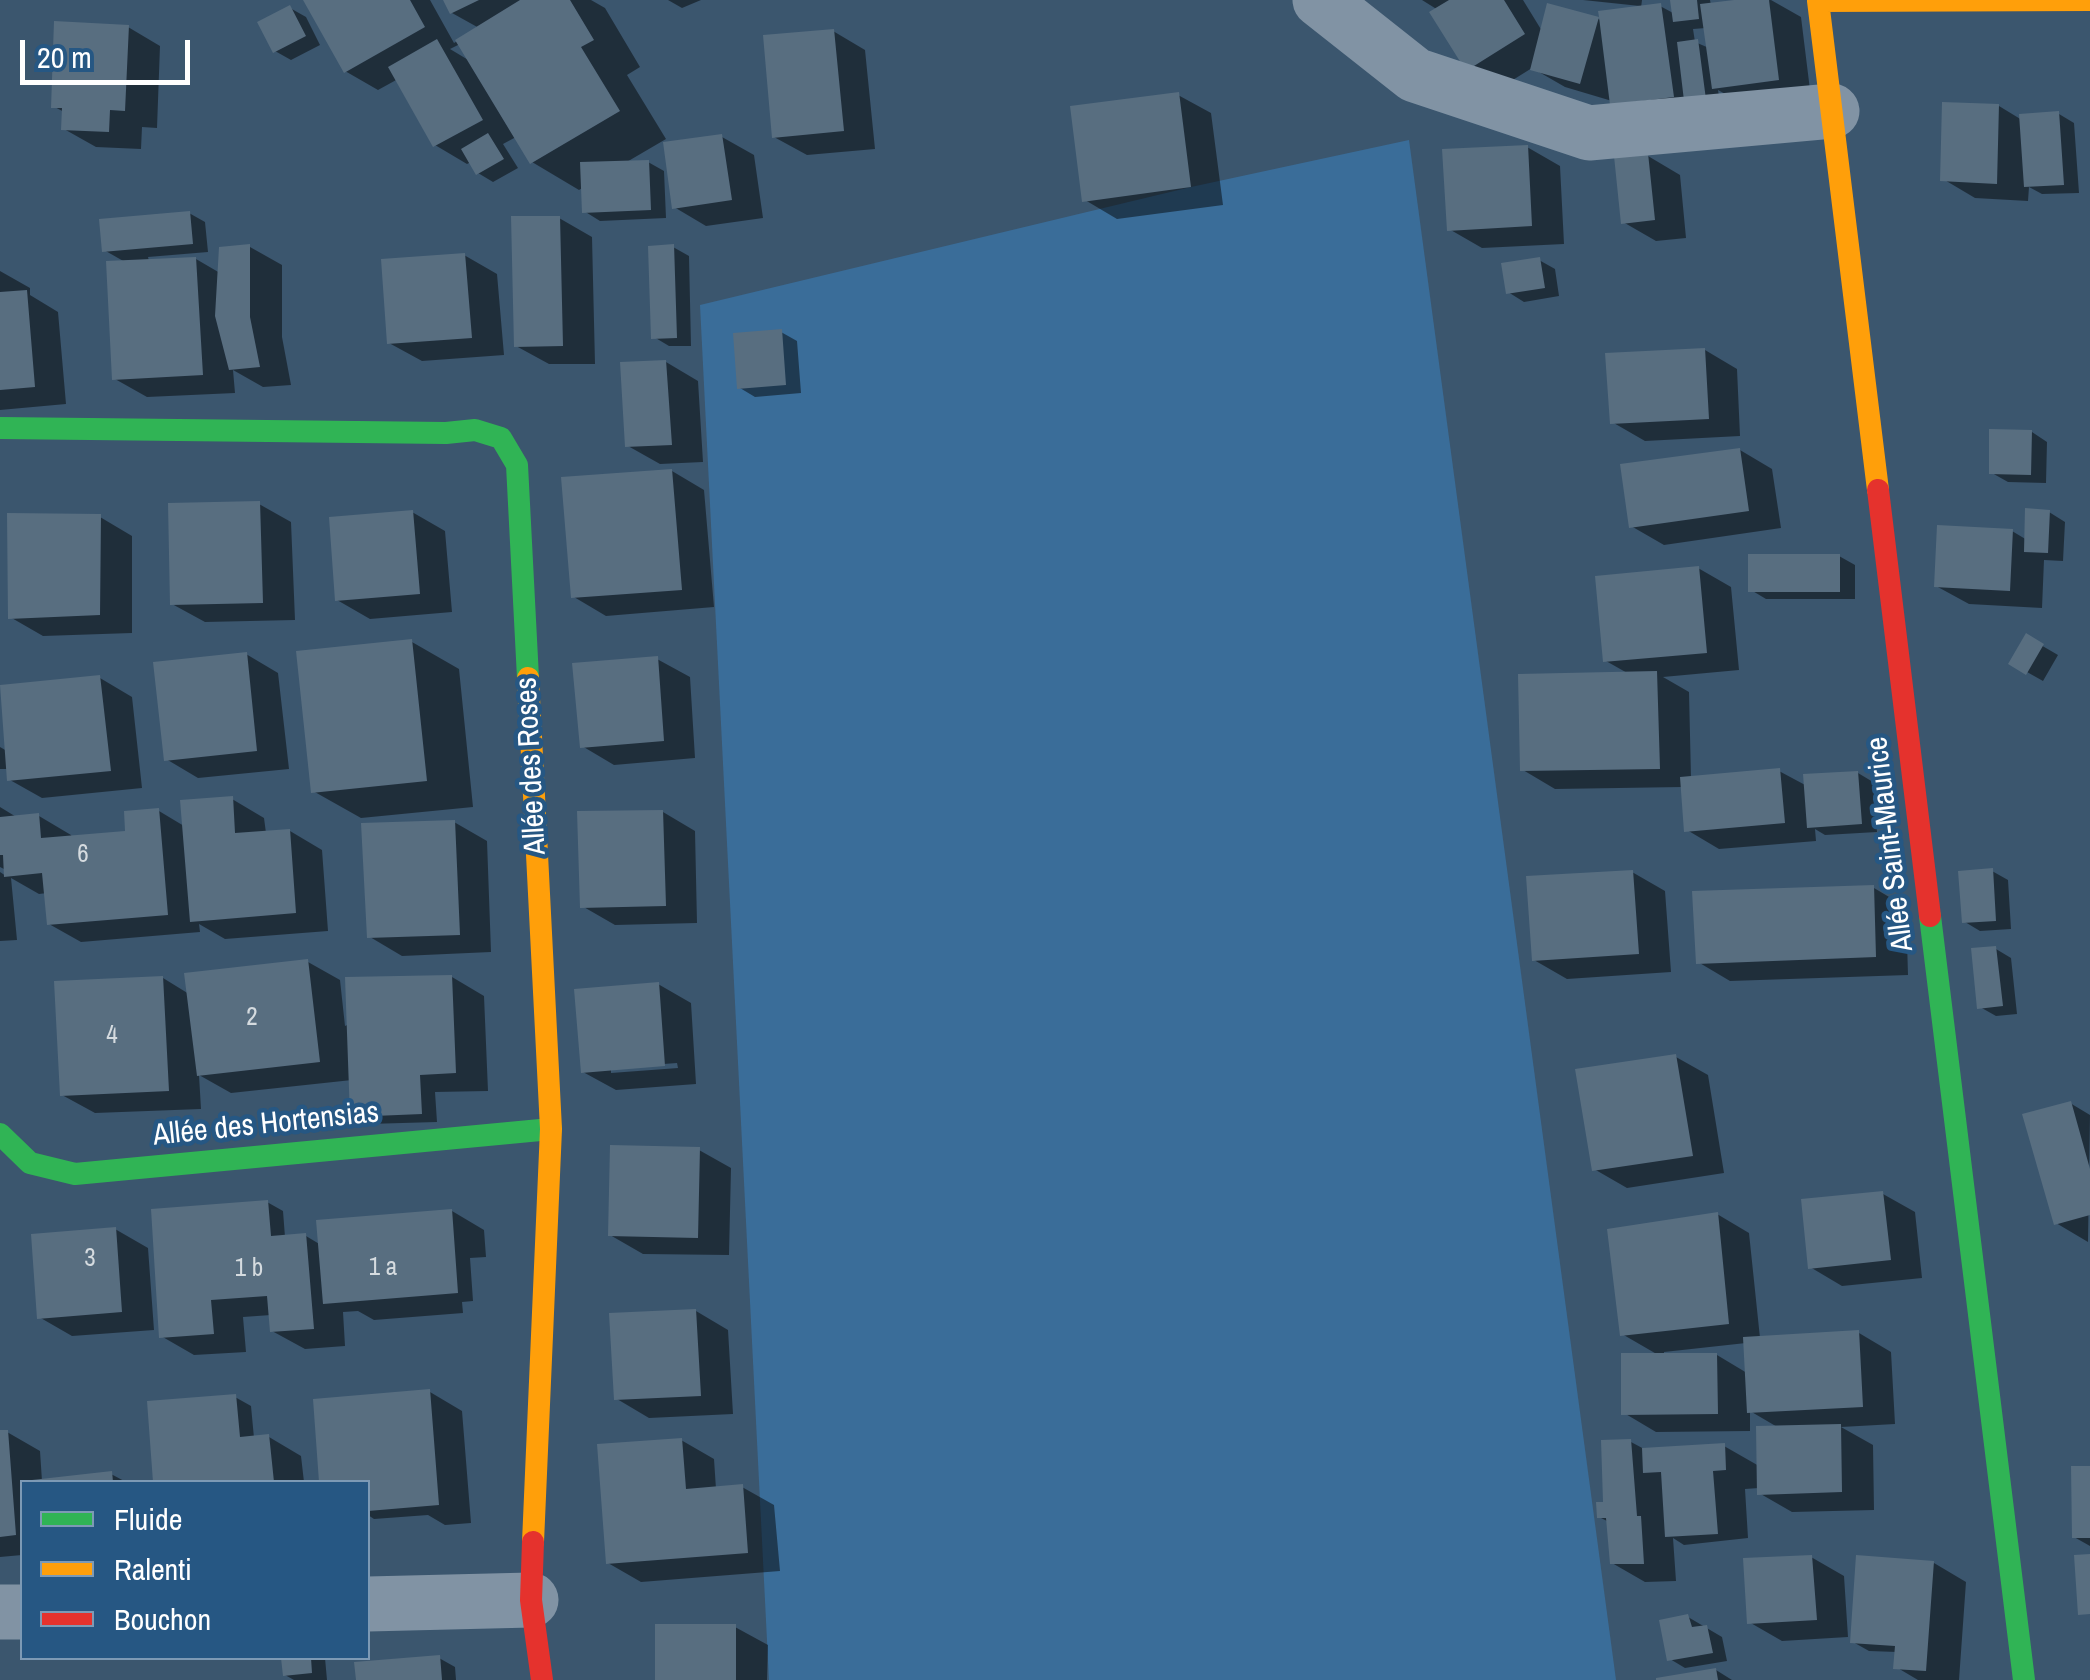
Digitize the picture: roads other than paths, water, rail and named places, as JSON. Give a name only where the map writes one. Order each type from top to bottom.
[{"type":"street","points":[[1320,0],[1415,75],[1589,133],[1832,111]]},
{"type":"street","points":[[1818,1],[2090,0]]},
{"type":"street","name":"Allée Saint-Maurice","points":[[1818,1],[2024,1680]]},
{"type":"street","name":"Allée des Roses","points":[[0,428],[446,433],[475,430],[501,438],[517,465],[551,1129],[531,1600],[542,1680]]},
{"type":"street","name":"Allée des Hortensias","points":[[0,1134],[30,1164],[75,1174],[551,1129]]},
{"type":"street","points":[[370,1604],[531,1600]]}]
